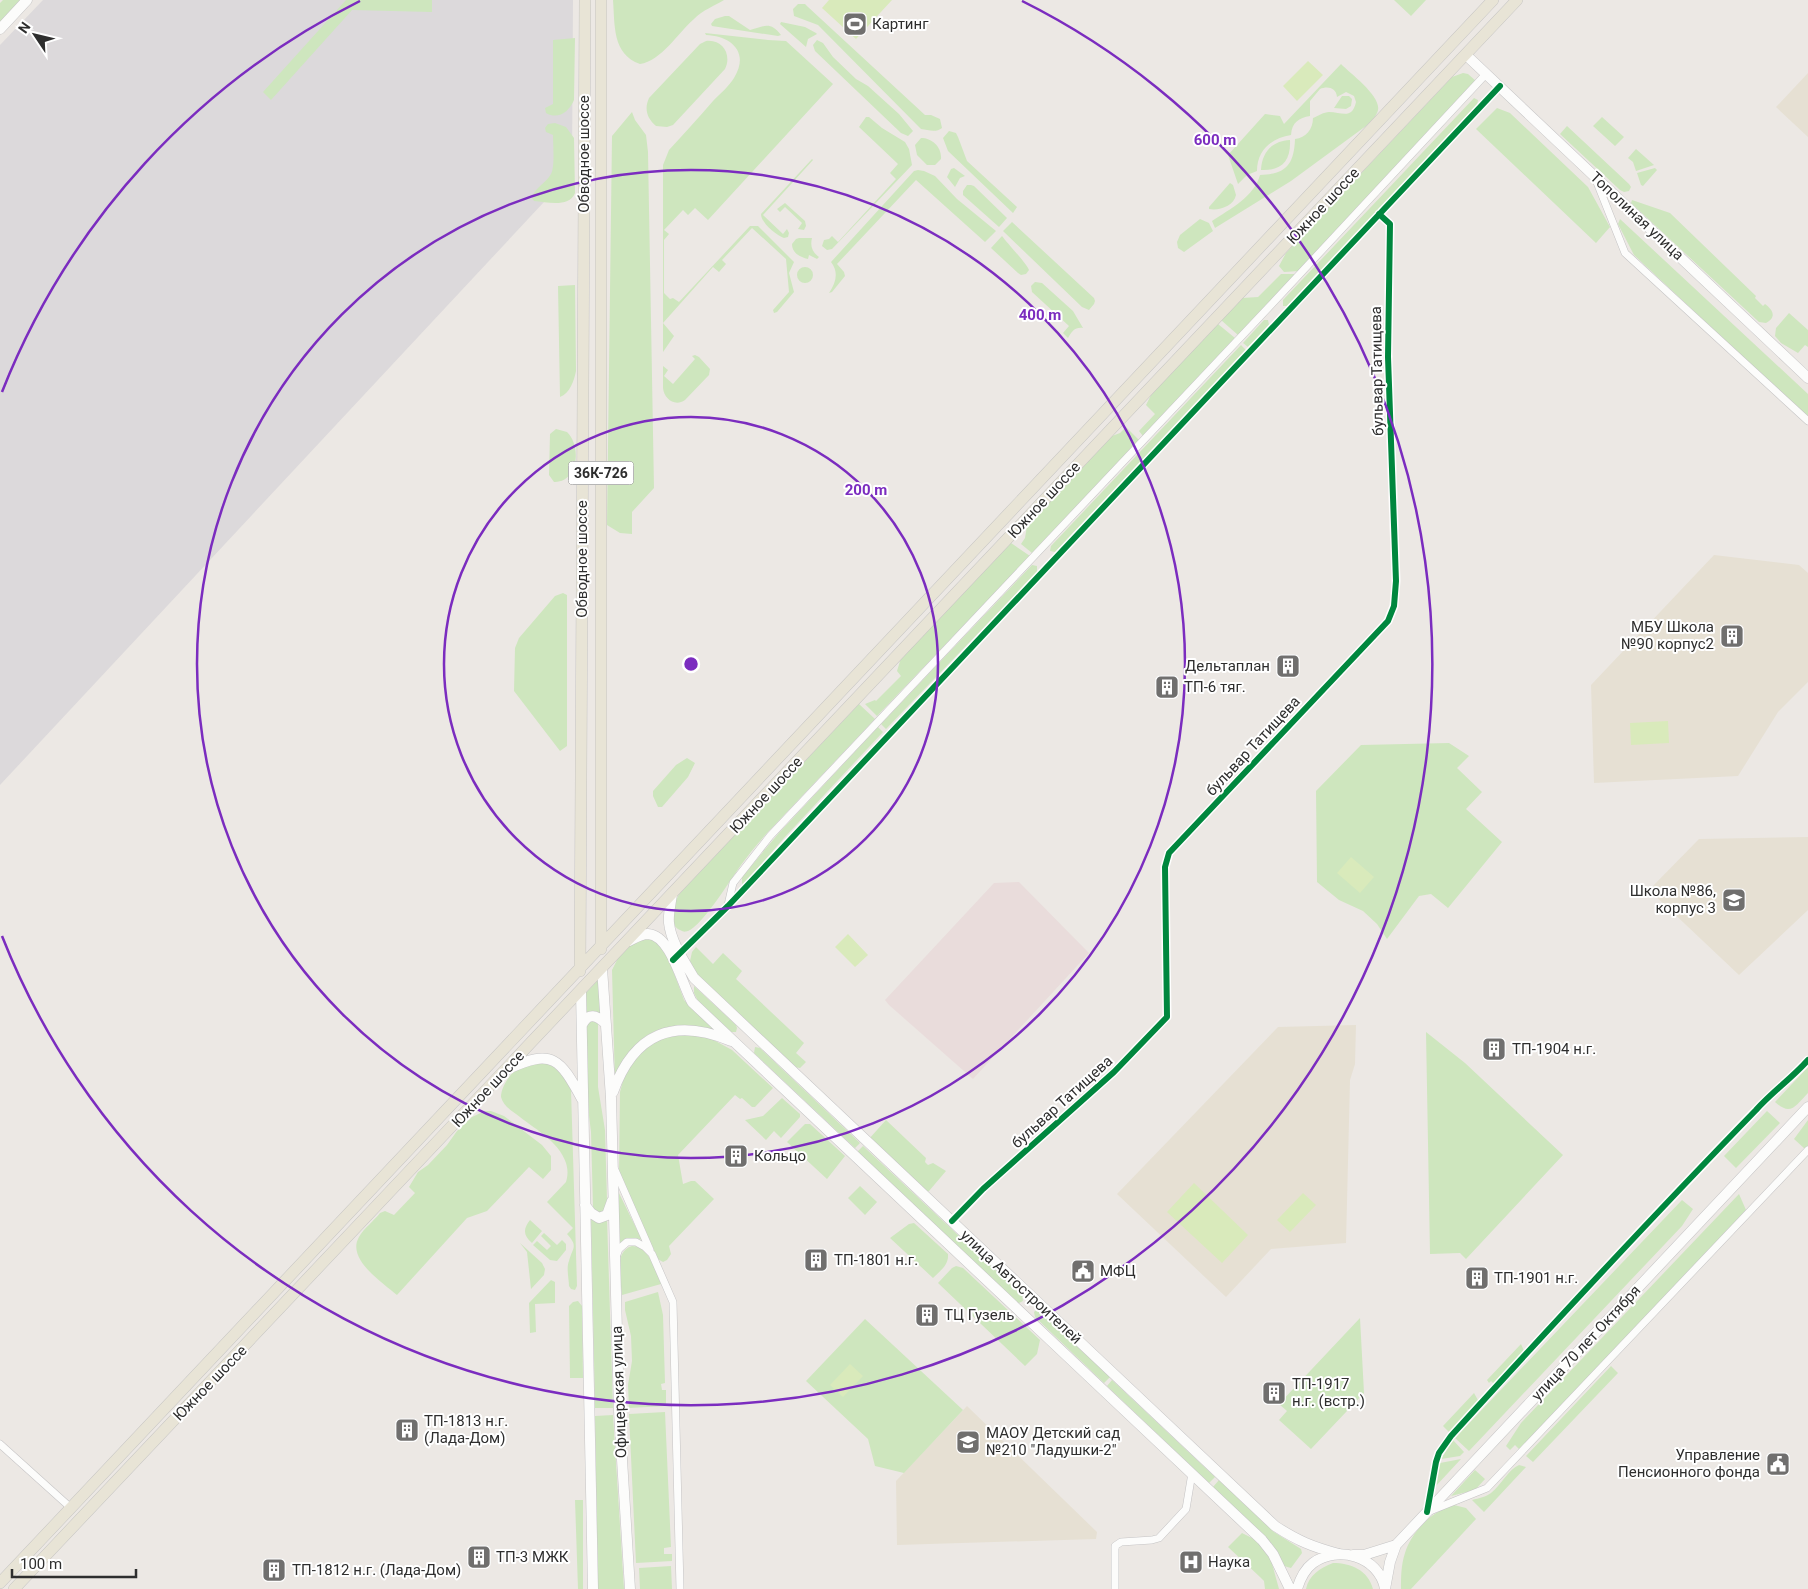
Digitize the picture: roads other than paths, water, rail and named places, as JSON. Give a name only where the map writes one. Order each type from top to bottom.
[{"type":"main road","points":[[0,29],[27,0]]},
{"type":"main road","name":"Обводное шоссе","points":[[580,969],[585,0]]},
{"type":"main road","name":"Обводное шоссе","points":[[601,0],[602,968]]},
{"type":"main road","name":"Южное шоссе","points":[[0,1583],[1493,0]]},
{"type":"main road","name":"Южное шоссе","points":[[14,1589],[508,1069],[1517,0]]},
{"type":"main road","points":[[1452,43],[1466,55]]},
{"type":"main road","name":"Тополиная улица","points":[[1466,55],[1808,378]]},
{"type":"main road","name":"улица Автостроителей","points":[[672,894],[669,920],[670,930],[692,1002],[742,1047],[1262,1540],[1273,1554],[1290,1589]]},
{"type":"main road","name":"улица Автостроителей","points":[[628,941],[647,934],[657,937],[662,941],[694,978],[1275,1526],[1297,1541],[1339,1554]]},
{"type":"main road","name":"Офицерская улица","points":[[602,968],[611,1098],[619,1411],[630,1589]]},
{"type":"main road","name":"Офицерская улица","points":[[580,969],[593,1589]]},
{"type":"main road","points":[[582,1024],[586,1018],[592,1016],[599,1017],[606,1024]]},
{"type":"main road","name":"улица Автостроителей","points":[[611,1098],[627,1062],[644,1044],[662,1033],[685,1030],[702,1031],[742,1047]]},
{"type":"main road","points":[[742,1047],[757,1038]]},
{"type":"main road","name":"Офицерская улица","points":[[508,1069],[532,1058],[553,1060],[564,1069],[583,1102]]},
{"type":"main road","name":"улица 70 лет Октября","points":[[1385,1589],[1390,1562],[1396,1545],[1808,1107]]},
{"type":"main road","points":[[585,1205],[596,1217],[603,1217],[610,1210],[614,1196]]},
{"type":"main road","points":[[1023,1313],[1035,1300]]},
{"type":"main road","points":[[1296,1589],[1302,1575],[1312,1564],[1325,1556],[1364,1554],[1396,1545]]},
{"type":"main road","points":[[1350,1554],[1362,1558],[1371,1565],[1378,1574],[1385,1589]]},
{"type":"street","points":[[728,906],[733,883],[770,836],[1486,74]]},
{"type":"street","points":[[677,957],[728,906],[1500,86]]},
{"type":"street","points":[[1594,176],[1625,252],[1808,421]]},
{"type":"street","name":"бульвар Татищева","points":[[952,1221],[983,1189],[1114,1072],[1167,1017],[1165,867],[1169,853],[1388,621],[1394,606],[1396,580],[1388,358],[1390,224],[1379,214]]},
{"type":"street","points":[[1427,1512],[1436,1462],[1439,1453],[1451,1436],[1662,1208],[1757,1108],[1808,1060]]},
{"type":"street","points":[[1427,1512],[1487,1488],[1808,1150]]},
{"type":"street","name":"Офицерская улица","points":[[613,1167],[672,1302],[680,1589]]},
{"type":"street","points":[[615,1259],[619,1249],[627,1242],[632,1241],[641,1244],[652,1254]]},
{"type":"street","points":[[0,1444],[71,1508]]},
{"type":"street","points":[[1115,1589],[1115,1546],[1122,1542],[1159,1538],[1186,1509],[1192,1473]]},
{"type":"place","name":"Картинг","points":[[855,24]]},
{"type":"place","name":"МБУ Школа №90 корпус2","points":[[1732,636]]},
{"type":"place","name":"Дельтаплан","points":[[1288,666]]},
{"type":"place","name":"ТП-6 тяг.","points":[[1167,687]]},
{"type":"place","name":"Школа №86, корпус 3","points":[[1734,900]]},
{"type":"place","name":"ТП-1904 н.г.","points":[[1494,1049]]},
{"type":"place","name":"Кольцо","points":[[736,1156]]},
{"type":"place","name":"ТП-1801 н.г.","points":[[816,1260]]},
{"type":"place","name":"МФЦ","points":[[1083,1271]]},
{"type":"place","name":"ТП-1901 н.г.","points":[[1477,1278]]},
{"type":"place","name":"ТЦ Гузель","points":[[927,1315]]},
{"type":"place","name":"ТП-1917 н.г. (встр.)","points":[[1274,1393]]},
{"type":"place","name":"ТП-1813 н.г. (Лада-Дом)","points":[[407,1430]]},
{"type":"place","name":"МАОУ Детский сад №210 \"Ладушки-2\"","points":[[968,1442]]},
{"type":"place","name":"Управление Пенсионного фонда","points":[[1778,1464]]},
{"type":"place","name":"ТП-3 МЖК","points":[[479,1557]]},
{"type":"place","name":"Наука","points":[[1191,1562]]},
{"type":"place","name":"ТП-1812 н.г. (Лада-Дом)","points":[[274,1570]]}]
